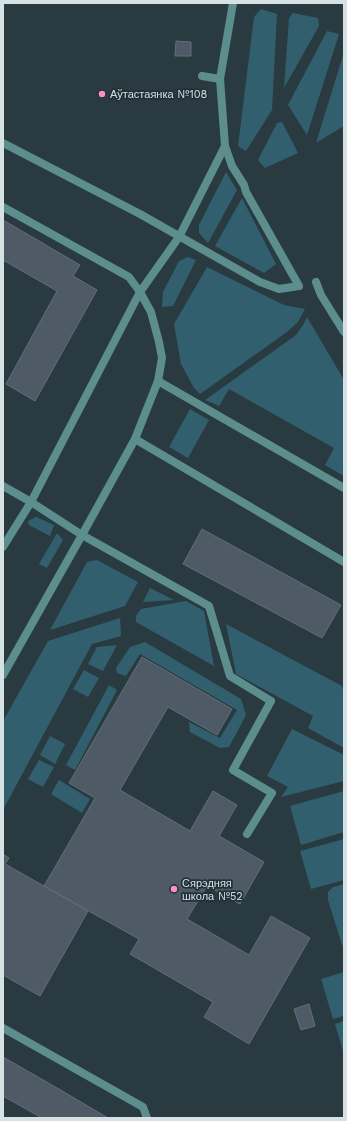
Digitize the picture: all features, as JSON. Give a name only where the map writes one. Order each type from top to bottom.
[{"type":"lane","points":[[3,143],[140,214],[260,282],[279,288],[299,286],[246,192],[244,184],[232,166],[225,146],[220,79],[233,3]]},
{"type":"lane","points":[[202,76],[220,79]]},
{"type":"lane","points":[[3,547],[31,502],[140,292],[179,237],[225,146]]},
{"type":"lane","points":[[3,207],[129,277],[140,292],[151,312],[162,358],[158,381],[135,439],[3,675]]},
{"type":"lane","points":[[316,282],[321,295],[344,332]]},
{"type":"lane","points":[[158,381],[344,488]]},
{"type":"lane","points":[[135,439],[344,562]]},
{"type":"lane","points":[[3,486],[82,535],[209,606],[230,676],[271,701],[233,770],[272,794],[247,834]]},
{"type":"lane","points":[[3,1028],[143,1107],[147,1118]]},
{"type":"shaded area","points":[[261,9],[277,14],[272,110],[246,151],[238,146],[254,17]]},
{"type":"shaded area","points":[[293,13],[318,18],[319,26],[284,88],[289,18]]},
{"type":"shaded area","points":[[327,31],[339,34],[307,135],[288,105]]},
{"type":"shaded area","points":[[344,52],[344,126],[316,143]]},
{"type":"shaded area","points":[[282,122],[298,153],[265,168],[258,160],[277,123]]},
{"type":"shaded area","points":[[226,172],[237,190],[208,243],[199,233],[199,225]]},
{"type":"shaded area","points":[[242,198],[276,264],[264,273],[215,246]]},
{"type":"shaded area","points":[[188,257],[196,260],[173,306],[162,307],[163,292],[179,261]]},
{"type":"shaded area","points":[[207,267],[284,305],[305,309],[298,322],[287,332],[200,394],[194,388],[181,364],[174,324]]},
{"type":"shaded area","points":[[307,317],[344,380],[344,476],[325,465],[334,448],[229,389],[219,406],[205,400],[296,335]]},
{"type":"shaded area","points":[[190,409],[209,420],[188,458],[169,447]]},
{"type":"shaded area","points":[[36,517],[54,525],[50,536],[29,525],[28,521]]},
{"type":"shaded area","points":[[57,533],[63,540],[47,568],[39,564]]},
{"type":"shaded area","points":[[97,560],[138,582],[125,606],[50,630],[87,562]]},
{"type":"shaded area","points":[[150,588],[174,600],[143,602]]},
{"type":"shaded area","points":[[186,601],[204,611],[214,666],[136,622],[136,616],[141,609]]},
{"type":"shaded area","points":[[120,618],[121,636],[92,644],[3,810],[3,721],[48,641]]},
{"type":"shaded area","points":[[226,624],[342,686],[344,693],[344,748],[308,728],[313,716],[236,674]]},
{"type":"shaded area","points":[[145,642],[241,699],[246,715],[229,747],[220,748],[190,732],[189,722],[220,738],[237,710],[140,654],[126,676],[117,673],[116,668],[130,647]]},
{"type":"shaded area","points":[[117,645],[103,671],[88,664],[97,647]]},
{"type":"shaded area","points":[[84,670],[99,678],[88,697],[73,689]]},
{"type":"shaded area","points":[[109,685],[117,690],[75,770],[66,765]]},
{"type":"shaded area","points":[[292,729],[344,755],[344,781],[281,797],[288,787],[267,776]]},
{"type":"shaded area","points":[[50,736],[65,744],[55,764],[40,755]]},
{"type":"shaded area","points":[[39,760],[54,767],[43,787],[28,779]]},
{"type":"shaded area","points":[[59,780],[90,799],[82,813],[51,794]]},
{"type":"shaded area","points":[[344,791],[344,832],[301,845],[290,806]]},
{"type":"shaded area","points":[[344,839],[344,880],[311,889],[300,851]]},
{"type":"shaded area","points":[[344,884],[344,951],[328,900],[328,892],[333,887]]},
{"type":"shaded area","points":[[344,972],[344,1016],[333,1019],[321,979]]},
{"type":"shaded area","points":[[344,1021],[344,1054],[335,1024]]},
{"type":"building","points":[[176,41],[191,42],[191,56],[175,56]]},
{"type":"building","points":[[3,220],[80,265],[73,276],[97,290],[35,401],[6,384],[57,291],[3,260]]},
{"type":"building","points":[[202,529],[341,605],[322,638],[183,564]]},
{"type":"building","points":[[142,657],[232,709],[217,735],[168,707],[120,790],[190,831],[213,791],[237,805],[219,836],[264,862],[240,904],[207,886],[187,919],[249,955],[271,916],[310,938],[249,1044],[204,1017],[213,1002],[130,954],[139,939],[44,886],[95,798],[69,783]]},
{"type":"building","points":[[3,854],[9,858],[5,864],[88,911],[40,996],[3,975]]},
{"type":"building","points":[[309,1004],[315,1026],[301,1030],[294,1009]]},
{"type":"building","points":[[3,1057],[108,1118],[42,1118],[3,1096]]},
{"type":"place","name":"Аўтастаянка №108","points":[[102,94]]},
{"type":"place","name":"Сярэдняя школа №52","points":[[174,889]]}]
